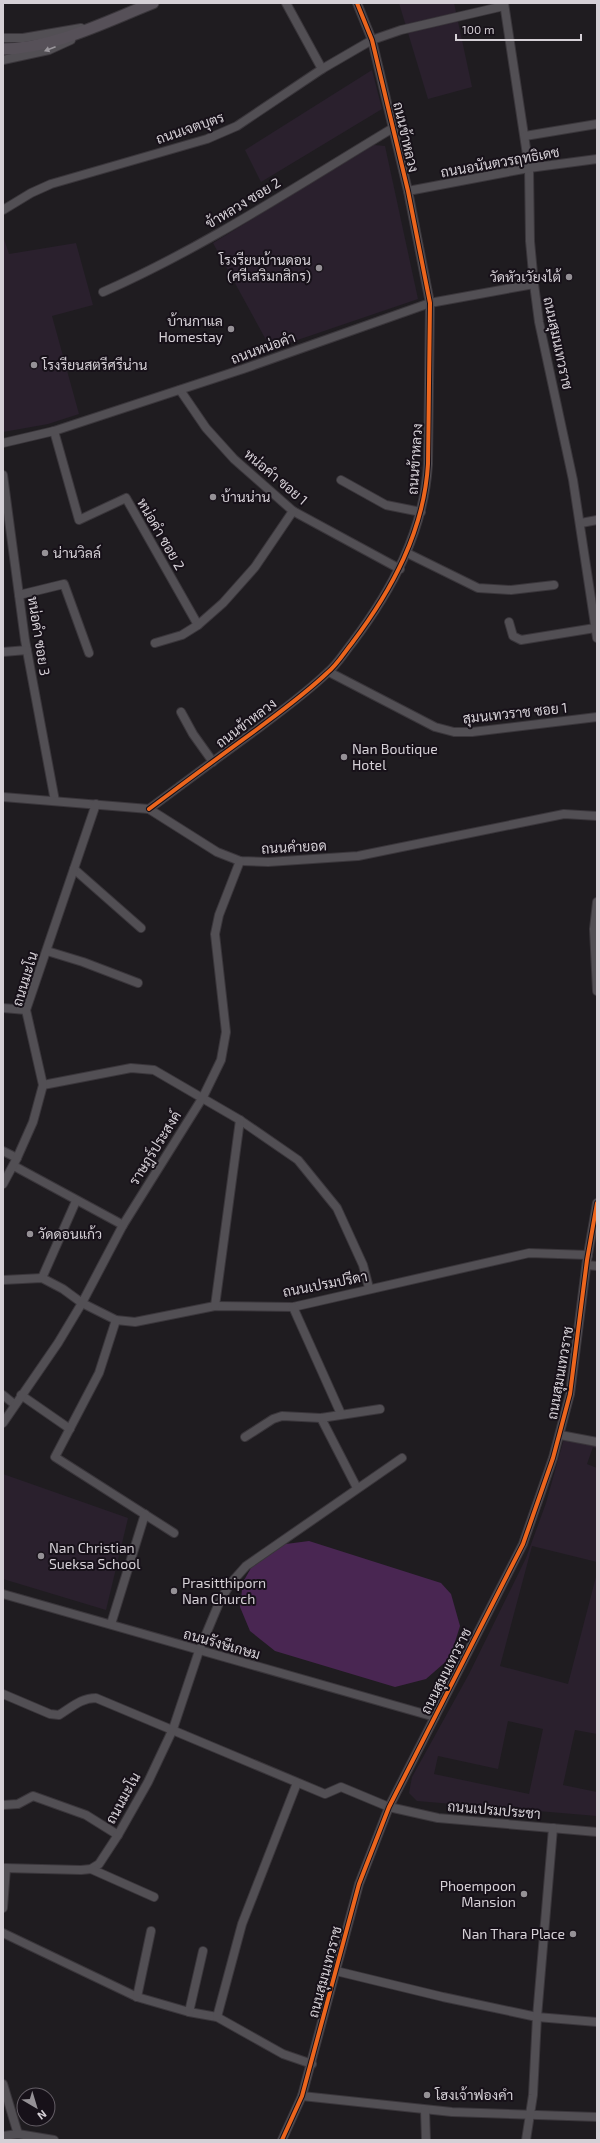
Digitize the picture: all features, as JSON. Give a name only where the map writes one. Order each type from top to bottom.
[{"type":"main road","points":[[3,49],[42,44],[97,25],[153,3]]},
{"type":"street","points":[[286,3],[322,69]]},
{"type":"street","name":"ถนนข้าหลวง","points":[[149,809],[297,699],[329,672],[369,620],[400,569],[421,512],[427,486],[428,464],[430,303],[408,191],[372,40],[357,3]]},
{"type":"street","name":"ถนนเจตบุตร","points":[[3,210],[31,193],[51,184],[208,138],[237,126],[322,69],[372,40],[400,30],[504,5]]},
{"type":"street","name":"ถนนสุมนเทวราช","points":[[504,5],[529,168],[530,242],[539,322],[562,421],[581,523],[597,638]]},
{"type":"street","points":[[3,38],[23,38],[97,25]]},
{"type":"street","points":[[3,60],[49,50],[73,40],[97,25]]},
{"type":"street","points":[[525,136],[597,124]]},
{"type":"street","name":"ข้าหลวง ซอย 2","points":[[103,292],[148,272],[209,239],[393,128]]},
{"type":"street","name":"ถนนอนันตวรฤทธิเดช","points":[[408,191],[529,168],[597,158]]},
{"type":"street","name":"ถนนหน่อคำ","points":[[3,443],[54,431],[180,390],[430,303],[534,284]]},
{"type":"street","name":"หน่อคำ ซอย 1","points":[[180,390],[206,428],[234,459],[293,511],[400,569]]},
{"type":"street","name":"หน่อคำ ซอย 2","points":[[54,431],[79,520],[126,498],[198,625]]},
{"type":"street","name":"หน่อคำ ซอย 3","points":[[3,475],[27,650],[55,801]]},
{"type":"street","points":[[341,480],[386,505],[421,512]]},
{"type":"street","points":[[154,643],[182,635],[198,625],[223,603],[255,566],[293,511]]},
{"type":"street","points":[[581,523],[597,520]]},
{"type":"street","points":[[407,553],[478,588],[511,590],[554,585]]},
{"type":"street","points":[[20,595],[64,584],[89,653]]},
{"type":"street","points":[[508,622],[513,636],[521,640],[595,628]]},
{"type":"street","points":[[3,652],[27,650]]},
{"type":"street","name":"สุมนเทวราช ซอย 1","points":[[329,672],[435,727],[454,732],[472,732],[597,717]]},
{"type":"street","points":[[181,712],[193,734],[213,762]]},
{"type":"street","name":"ถนนคำยอด","points":[[3,797],[149,809],[217,852],[240,861],[268,862],[358,856],[564,814],[597,816]]},
{"type":"street","name":"ถนนมะโน","points":[[3,1184],[16,1162],[33,1122],[43,1085],[26,1010],[96,804]]},
{"type":"street","name":"ราษฎร์ประสงค์","points":[[3,1423],[14,1404],[58,1343],[82,1303],[123,1226],[203,1096],[220,1060],[226,1032],[215,934],[219,916],[240,861]]},
{"type":"street","points":[[74,869],[141,928]]},
{"type":"street","points":[[597,902],[594,929],[597,990]]},
{"type":"street","points":[[47,951],[82,962],[138,983]]},
{"type":"street","points":[[3,1008],[26,1010]]},
{"type":"street","points":[[43,1085],[131,1068],[143,1068],[154,1070],[203,1096],[298,1160],[337,1208],[363,1264],[369,1288]]},
{"type":"street","points":[[215,1306],[240,1120]]},
{"type":"street","points":[[3,1151],[16,1162],[76,1201],[123,1226]]},
{"type":"street","points":[[3,1280],[42,1278],[76,1201]]},
{"type":"street","name":"ถนนสุมนเทวราช","points":[[282,2140],[302,2096],[312,2064],[359,1884],[389,1807],[523,1544],[560,1435],[570,1394],[588,1255],[597,1203]]},
{"type":"street","name":"ถนนเปรมปรีดา","points":[[42,1278],[63,1289],[82,1303],[116,1320],[136,1322],[215,1306],[293,1307],[369,1288],[529,1253],[588,1255]]},
{"type":"street","points":[[587,1265],[597,1266]]},
{"type":"street","points":[[293,1307],[341,1414]]},
{"type":"street","points":[[116,1320],[100,1373],[55,1456],[174,1533]]},
{"type":"street","points":[[3,1395],[14,1404]]},
{"type":"street","points":[[21,1395],[70,1429]]},
{"type":"street","points":[[245,1437],[273,1419],[282,1416],[321,1418],[380,1409]]},
{"type":"street","points":[[321,1418],[358,1488]]},
{"type":"street","points":[[560,1435],[597,1442]]},
{"type":"street","name":"ถนนมะโน","points":[[91,1869],[99,1864],[148,1782],[173,1729],[199,1651],[219,1602],[230,1584],[246,1566],[402,1458]]},
{"type":"street","points":[[111,1624],[145,1514]]},
{"type":"street","name":"ถนนรังษีเกษม","points":[[3,1594],[435,1717]]},
{"type":"street","name":"ถนนเปรมประชา","points":[[3,1694],[50,1714],[59,1715],[80,1701],[87,1698],[96,1698],[173,1729],[297,1784],[324,1794],[341,1787],[389,1807],[438,1818],[597,1832]]},
{"type":"street","points":[[217,2017],[242,1924],[297,1784]]},
{"type":"street","points":[[3,1805],[18,1804],[33,1796],[86,1815],[118,1834]]},
{"type":"street","points":[[526,2140],[530,2116],[537,2017],[554,1828]]},
{"type":"street","points":[[3,1908],[4,1868],[91,1869],[154,1897]]},
{"type":"street","points":[[137,1997],[150,1931]]},
{"type":"street","points":[[3,1933],[137,1997],[189,2012],[217,2017],[283,2054],[312,2064]]},
{"type":"street","points":[[189,2012],[203,1951]]},
{"type":"street","points":[[336,1971],[443,1997],[537,2017],[597,2022]]},
{"type":"street","points":[[3,2084],[18,2134]]},
{"type":"street","points":[[302,2096],[426,2110],[530,2116],[597,2116]]},
{"type":"street","points":[[426,2110],[426,2140]]},
{"type":"street","points":[[3,2136],[18,2134],[54,2140]]},
{"type":"shaded area","points":[[399,3],[454,3],[472,87],[428,99]]},
{"type":"shaded area","points":[[372,70],[382,109],[261,182],[245,150]]},
{"type":"shaded area","name":"โรงรียนบ้านดอน (ศรีเสริมกสิกร)","points":[[374,145],[385,146],[418,299],[271,349],[213,243]]},
{"type":"shaded area","name":"โรงรียนสตรีศรีน่าน","points":[[3,236],[9,254],[76,243],[93,305],[52,316],[79,414],[48,424],[3,432]]},
{"type":"shaded area","points":[[565,1435],[597,1444],[597,1449],[593,1447],[587,1464],[597,1468],[597,1562],[532,1546],[500,1666],[568,1684],[597,1573],[597,1734],[575,1730],[563,1785],[597,1792],[597,1816],[417,1801],[409,1793],[412,1777],[469,1674],[526,1558],[546,1503]],"holes":[[[508,1721],[543,1729],[529,1794],[434,1774],[438,1756],[498,1769]]]},
{"type":"shaded area","points":[[3,1474],[128,1518],[106,1610],[3,1579]]},
{"type":"shaded area","points":[[309,1541],[441,1583],[451,1594],[460,1626],[450,1658],[426,1679],[395,1687],[275,1651],[250,1631],[240,1607],[243,1582],[255,1561],[278,1545]]},
{"type":"cycle path","points":[[149,809],[292,703],[334,666],[367,623],[393,581],[404,559],[420,513],[428,464],[430,303],[408,191],[372,40],[357,3]]},
{"type":"cycle path","points":[[282,2140],[302,2096],[359,1884],[389,1807],[523,1544],[553,1458],[570,1394],[587,1260],[597,1203]]},
{"type":"place","name":"โรงรียนบ้านดอน (ศรีเสริมกสิกร)","points":[[319,268]]},
{"type":"place","name":"วัดหัวเวัยงไต้","points":[[569,277]]},
{"type":"place","name":"บ้านกาแล Homestay","points":[[231,329]]},
{"type":"place","name":"โรงรียนสตรีศรีน่าน","points":[[34,365]]},
{"type":"place","name":"บ้านน่าน","points":[[213,497]]},
{"type":"place","name":"น่านวิลล์","points":[[45,553]]},
{"type":"place","name":"Nan Boutique Hotel","points":[[344,757]]},
{"type":"place","name":"วัดดอนแก้ว","points":[[30,1234]]},
{"type":"place","name":"Nan Christian Sueksa School","points":[[41,1556]]},
{"type":"place","name":"Prasitthiporn Nan Church","points":[[174,1591]]},
{"type":"place","name":"Phoempoon Mansion","points":[[524,1894]]},
{"type":"place","name":"Nan Thara Place","points":[[573,1934]]},
{"type":"place","name":"โฮงเจ้าฟองคำ","points":[[427,2095]]}]
